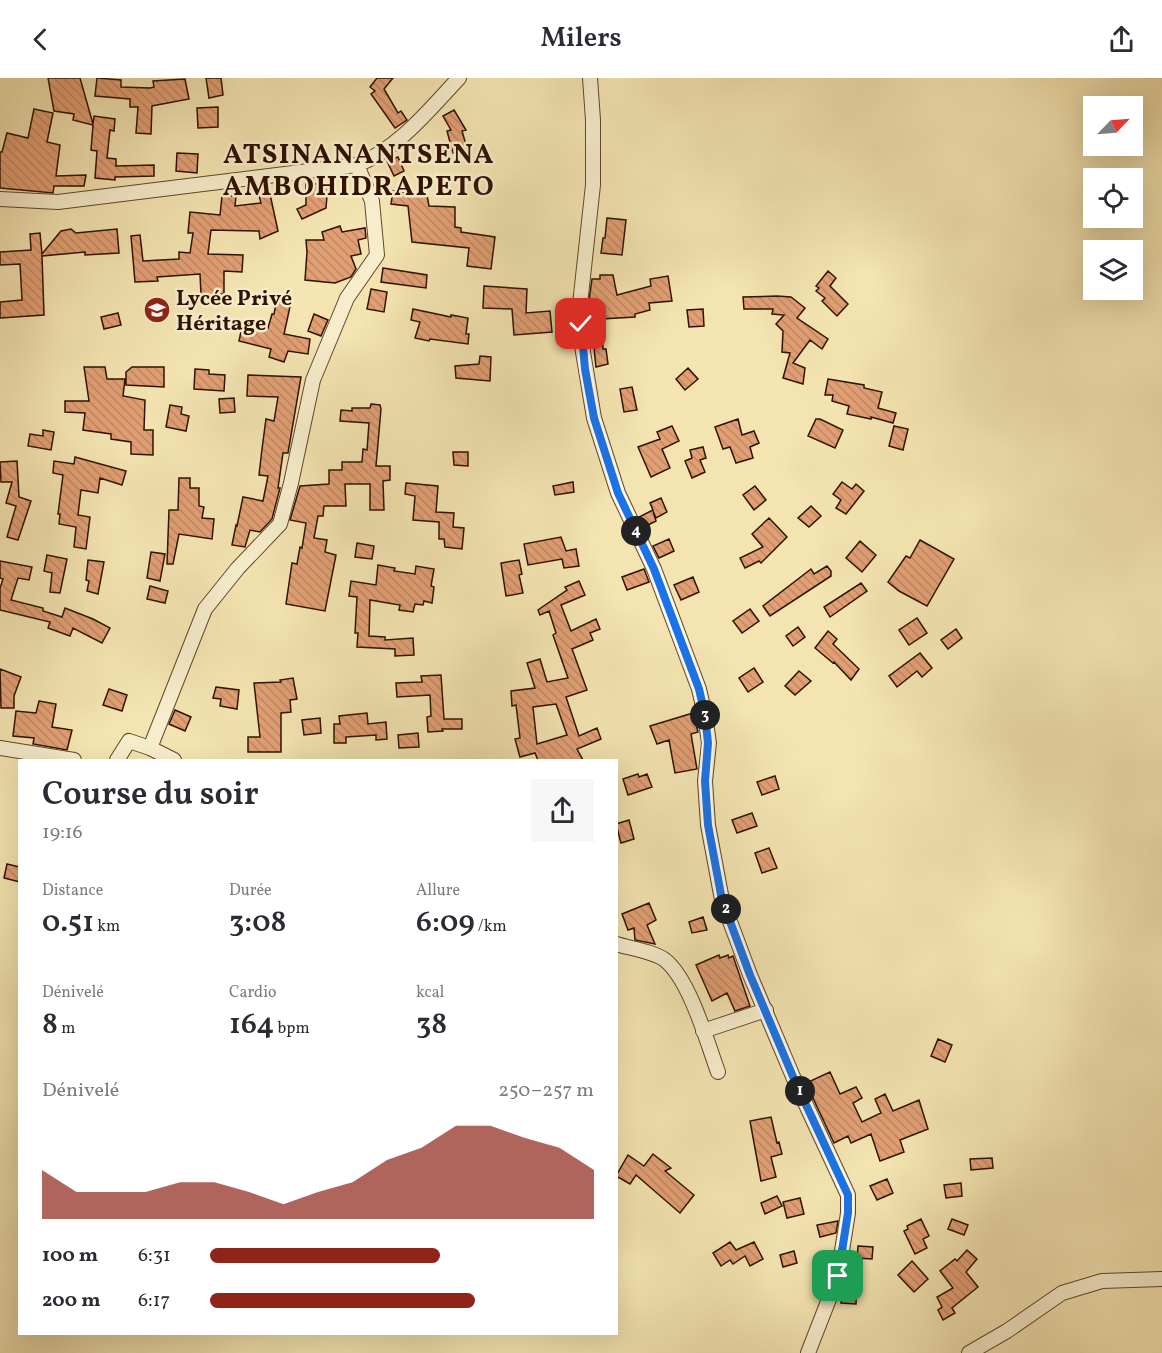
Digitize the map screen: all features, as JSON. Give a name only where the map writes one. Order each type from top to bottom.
[{"type":"street","points":[[0,199],[58,202],[357,165],[388,148],[415,125],[459,78]]},
{"type":"street","points":[[590,78],[593,120],[593,185],[580,304],[585,369],[594,418],[618,493],[654,569],[699,689],[708,743],[705,781],[708,825],[722,900],[750,975],[794,1079],[848,1195],[848,1213],[838,1276],[808,1353]]},
{"type":"street","points":[[150,748],[173,686],[206,609],[238,568],[280,524],[313,380],[347,298],[377,255],[372,201],[357,165]]},
{"type":"street","points":[[118,759],[129,741],[172,759]]},
{"type":"street","points":[[0,748],[68,759]]},
{"type":"street","points":[[618,945],[663,958],[678,973],[718,1072]]},
{"type":"street","points":[[703,1031],[766,1010]]},
{"type":"street","points":[[969,1353],[1007,1331],[1062,1293],[1102,1281],[1162,1279]]},
{"type":"building","points":[[48,78],[80,78],[93,124],[94,116],[115,119],[114,131],[110,130],[107,158],[116,159],[116,166],[154,165],[154,176],[115,177],[115,180],[95,178],[97,151],[91,150],[93,125],[73,120],[74,114],[54,111]]},
{"type":"building","points":[[97,78],[121,80],[121,87],[150,88],[154,87],[153,81],[185,79],[189,99],[152,106],[151,134],[136,133],[138,107],[130,107],[130,99],[95,96]]},
{"type":"building","points":[[206,78],[221,78],[223,95],[209,98]]},
{"type":"building","points":[[377,78],[393,78],[384,89],[398,113],[401,111],[407,120],[395,128],[371,94],[375,91],[370,87]]},
{"type":"building","points":[[218,107],[218,127],[198,128],[197,108]]},
{"type":"building","points":[[34,109],[53,113],[47,142],[60,145],[56,176],[86,175],[84,186],[54,186],[53,193],[0,188],[0,152],[2,152],[7,133],[28,138]]},
{"type":"building","points":[[454,110],[466,130],[462,131],[467,148],[453,153],[447,131],[451,130],[443,116]]},
{"type":"building","points":[[177,153],[198,154],[197,173],[176,171]]},
{"type":"building","points":[[398,157],[404,171],[394,176],[387,161]]},
{"type":"building","points":[[306,184],[331,184],[330,196],[327,196],[326,208],[302,219],[297,209],[306,205]]},
{"type":"building","points":[[268,185],[278,231],[260,239],[259,231],[211,230],[208,254],[243,255],[242,272],[224,271],[224,294],[201,295],[200,274],[157,277],[158,281],[135,282],[131,236],[140,235],[143,261],[179,259],[179,252],[190,253],[193,233],[188,233],[190,212],[220,215],[222,196],[236,196],[235,206],[261,203],[257,188]]},
{"type":"building","points":[[393,191],[427,195],[429,206],[455,207],[455,227],[461,228],[461,232],[495,237],[491,269],[467,266],[469,248],[412,242],[408,206],[391,204]]},
{"type":"building","points":[[607,218],[626,220],[622,255],[601,253]]},
{"type":"building","points":[[340,226],[342,232],[365,228],[366,238],[358,240],[361,254],[351,256],[356,269],[351,277],[335,283],[305,280],[306,240],[324,240],[322,232]]},
{"type":"building","points":[[71,229],[76,233],[117,229],[119,253],[85,255],[85,252],[42,256],[44,315],[0,318],[0,302],[22,300],[20,264],[0,265],[0,252],[31,250],[30,234],[40,233],[42,254],[61,231]]},
{"type":"building","points":[[383,268],[427,275],[426,288],[381,282]]},
{"type":"building","points":[[828,271],[836,278],[830,286],[848,304],[837,316],[822,301],[825,298],[816,291],[819,288],[816,286]]},
{"type":"building","points":[[600,275],[613,275],[617,295],[651,286],[650,279],[668,276],[672,301],[649,303],[650,310],[635,314],[635,317],[601,319],[603,349],[606,349],[608,364],[596,367],[589,301],[592,279],[600,279]]},
{"type":"building","points":[[484,286],[527,289],[526,313],[550,311],[552,332],[514,335],[512,309],[483,308]]},
{"type":"building","points":[[371,289],[387,292],[384,312],[367,309]]},
{"type":"building","points":[[743,297],[791,297],[805,308],[797,318],[828,339],[822,349],[810,340],[793,363],[805,368],[803,384],[783,378],[790,353],[782,352],[783,331],[776,324],[784,315],[772,314],[773,309],[744,309]]},
{"type":"building","points":[[277,299],[291,302],[284,334],[310,339],[308,354],[288,351],[284,362],[269,357],[271,349],[239,341],[243,322],[268,328]]},
{"type":"building","points":[[413,309],[468,318],[466,334],[469,334],[468,344],[415,338],[420,322],[411,320]]},
{"type":"building","points":[[703,309],[704,326],[689,327],[687,310]]},
{"type":"building","points":[[118,313],[121,325],[104,329],[101,317]]},
{"type":"building","points":[[314,314],[328,320],[321,336],[308,331]]},
{"type":"building","points":[[480,356],[491,357],[490,381],[456,378],[455,366],[479,364]]},
{"type":"building","points":[[84,367],[105,367],[107,379],[125,379],[123,396],[145,400],[144,430],[153,430],[153,455],[131,454],[131,442],[111,439],[111,434],[83,430],[85,413],[65,412],[65,401],[89,401]]},
{"type":"building","points":[[132,367],[164,367],[164,387],[126,385],[126,372]]},
{"type":"building","points":[[688,368],[698,379],[685,390],[676,379]]},
{"type":"building","points":[[195,369],[209,370],[209,374],[225,375],[224,391],[194,389]]},
{"type":"building","points":[[248,375],[301,377],[288,453],[283,453],[278,488],[280,488],[272,519],[260,532],[250,530],[245,547],[232,545],[236,525],[243,497],[263,501],[268,476],[259,475],[266,419],[274,421],[278,397],[247,396]]},
{"type":"building","points":[[828,379],[864,385],[864,388],[882,392],[878,408],[896,413],[893,423],[847,414],[849,406],[832,401],[833,395],[825,395]]},
{"type":"building","points":[[632,387],[637,410],[624,412],[620,389]]},
{"type":"building","points":[[234,398],[235,412],[220,413],[219,399]]},
{"type":"building","points":[[371,404],[380,405],[381,409],[376,466],[390,466],[390,480],[383,481],[384,510],[370,510],[370,484],[345,484],[346,506],[324,506],[323,516],[318,516],[314,538],[327,540],[325,552],[336,555],[325,611],[286,604],[292,563],[297,564],[306,523],[290,520],[300,486],[329,484],[329,470],[342,470],[342,462],[362,462],[363,449],[367,450],[369,423],[340,421],[341,410],[370,408]]},
{"type":"building","points":[[170,405],[182,407],[181,414],[189,416],[186,431],[166,427]]},
{"type":"building","points":[[738,419],[742,435],[754,431],[759,443],[750,447],[753,458],[736,463],[730,447],[723,449],[715,427]]},
{"type":"building","points":[[816,419],[843,430],[835,448],[808,436]]},
{"type":"building","points":[[672,426],[679,441],[662,449],[670,468],[651,477],[638,447],[660,439],[657,432]]},
{"type":"building","points":[[894,426],[908,429],[903,450],[889,446]]},
{"type":"building","points":[[43,430],[54,432],[51,450],[28,446],[30,434],[43,436]]},
{"type":"building","points":[[703,447],[706,458],[700,460],[705,472],[692,478],[685,461],[692,458],[690,450]]},
{"type":"building","points":[[453,452],[468,452],[468,466],[454,465]]},
{"type":"building","points":[[75,457],[126,471],[122,485],[100,478],[98,493],[81,490],[78,515],[90,517],[86,549],[74,547],[76,527],[59,524],[60,514],[58,514],[63,475],[53,473],[54,461],[74,464]]},
{"type":"building","points":[[17,461],[19,497],[31,501],[18,540],[7,537],[16,506],[6,503],[12,482],[1,482],[0,462]]},
{"type":"building","points":[[179,478],[190,478],[190,488],[199,488],[199,506],[204,507],[202,518],[214,519],[212,539],[179,534],[173,564],[167,564],[169,510],[178,510]]},
{"type":"building","points":[[573,482],[574,492],[555,495],[553,486]]},
{"type":"building","points":[[842,482],[852,489],[856,484],[864,491],[846,514],[836,508],[841,500],[833,494]]},
{"type":"building","points":[[406,483],[438,486],[436,512],[454,513],[453,527],[464,528],[462,549],[445,547],[444,539],[439,539],[439,522],[413,520],[415,496],[405,494]]},
{"type":"building","points":[[755,486],[766,500],[754,510],[743,495]]},
{"type":"building","points":[[661,498],[667,512],[656,518],[653,511],[656,521],[644,527],[639,517],[653,510],[650,503]]},
{"type":"building","points":[[811,506],[821,516],[809,527],[798,518]]},
{"type":"building","points":[[769,518],[787,537],[761,563],[759,561],[745,568],[740,558],[763,547],[752,534]]},
{"type":"building","points":[[561,537],[566,551],[576,549],[579,566],[564,568],[562,559],[528,565],[524,544]]},
{"type":"building","points":[[669,539],[674,551],[659,558],[653,546]]},
{"type":"building","points":[[920,540],[954,559],[927,606],[899,591],[888,582],[906,556],[910,558]]},
{"type":"building","points":[[860,541],[876,555],[862,572],[846,558]]},
{"type":"building","points":[[357,543],[374,546],[372,559],[355,557]]},
{"type":"building","points":[[151,552],[165,554],[160,581],[147,578]]},
{"type":"building","points":[[47,555],[67,559],[60,593],[50,592],[52,573],[44,571]]},
{"type":"building","points":[[88,560],[104,562],[98,594],[87,591]]},
{"type":"building","points":[[519,560],[522,574],[519,575],[523,593],[506,596],[501,563]]},
{"type":"building","points":[[0,561],[32,567],[29,580],[18,578],[11,600],[43,608],[43,611],[62,617],[65,608],[93,619],[110,628],[102,643],[73,628],[70,636],[48,628],[50,622],[0,610],[0,588],[3,579],[0,578]]},
{"type":"building","points":[[378,565],[395,568],[394,571],[415,574],[416,566],[434,569],[431,586],[434,587],[432,603],[424,601],[423,605],[415,604],[413,612],[399,610],[400,605],[370,600],[369,636],[385,637],[385,640],[413,638],[414,655],[395,656],[395,649],[357,647],[358,633],[355,633],[357,597],[349,596],[351,581],[376,585]]},
{"type":"building","points":[[827,566],[831,571],[831,576],[770,616],[763,606],[811,569],[814,574]]},
{"type":"building","points":[[644,569],[649,582],[627,590],[622,577]]},
{"type":"building","points":[[693,577],[699,592],[681,600],[674,585]]},
{"type":"building","points":[[579,581],[585,595],[561,605],[571,631],[596,619],[600,629],[590,633],[593,640],[572,649],[587,690],[566,697],[579,736],[597,728],[601,739],[577,749],[582,759],[538,759],[535,753],[520,757],[515,739],[520,738],[516,705],[512,706],[511,691],[535,688],[527,663],[540,659],[547,682],[568,678],[553,635],[556,633],[549,611],[540,615],[538,610],[567,590],[565,587]],"holes":[[[556,704],[567,735],[537,744],[533,707]]]},
{"type":"building","points":[[861,583],[867,591],[830,617],[824,607]]},
{"type":"building","points":[[150,586],[168,591],[165,603],[147,599]]},
{"type":"building","points":[[750,609],[759,621],[742,633],[733,621]]},
{"type":"building","points":[[917,618],[927,633],[909,645],[899,630]]},
{"type":"building","points":[[798,627],[805,637],[793,646],[786,636]]},
{"type":"building","points":[[956,629],[962,638],[948,649],[941,640]]},
{"type":"building","points":[[828,631],[837,639],[833,644],[859,669],[851,680],[834,662],[815,648]]},
{"type":"building","points":[[920,653],[932,668],[922,677],[917,671],[897,687],[889,676]]},
{"type":"building","points":[[754,668],[763,682],[748,692],[739,678]]},
{"type":"building","points":[[0,669],[21,677],[14,696],[14,708],[1,708]]},
{"type":"building","points":[[799,671],[811,681],[795,695],[785,686]]},
{"type":"building","points":[[441,675],[444,719],[462,719],[462,729],[428,732],[427,717],[431,716],[430,695],[397,697],[396,683],[422,682],[421,676]]},
{"type":"building","points":[[293,678],[297,699],[290,700],[291,712],[281,713],[281,752],[248,752],[248,737],[260,737],[254,683],[281,682],[280,680]]},
{"type":"building","points":[[216,687],[239,690],[237,709],[220,706],[221,699],[213,698]]},
{"type":"building","points":[[109,689],[127,695],[122,711],[103,705]]},
{"type":"building","points":[[39,701],[56,704],[52,727],[72,730],[67,750],[33,744],[34,738],[13,736],[16,711],[36,713]]},
{"type":"building","points":[[175,710],[191,717],[185,731],[169,724]]},
{"type":"building","points":[[367,713],[368,724],[386,722],[387,739],[376,740],[376,735],[346,737],[346,743],[334,743],[334,724],[340,724],[339,716]]},
{"type":"building","points":[[693,713],[698,732],[691,734],[697,769],[675,773],[669,740],[657,744],[650,726]]},
{"type":"building","points":[[320,718],[321,733],[304,735],[302,720]]},
{"type":"building","points":[[418,733],[419,747],[399,748],[398,735]]},
{"type":"building","points":[[638,774],[639,777],[647,774],[652,787],[628,795],[623,779]]},
{"type":"building","points":[[775,776],[779,789],[762,795],[757,782]]},
{"type":"building","points":[[752,813],[757,826],[737,833],[732,820]]},
{"type":"building","points":[[629,820],[634,839],[621,843],[618,823]]},
{"type":"building","points":[[769,848],[777,868],[762,873],[755,853]]},
{"type":"building","points":[[7,864],[18,867],[18,882],[4,878]]},
{"type":"building","points":[[649,903],[656,920],[647,925],[655,944],[635,940],[634,928],[628,930],[622,914]]},
{"type":"building","points":[[703,917],[707,930],[692,933],[689,922]]},
{"type":"building","points":[[719,955],[720,958],[733,956],[750,1006],[735,1011],[727,993],[712,1001],[696,965]]},
{"type":"building","points":[[938,1039],[952,1045],[945,1062],[931,1056]]},
{"type":"building","points":[[830,1072],[840,1094],[856,1087],[862,1098],[853,1103],[862,1122],[881,1113],[875,1099],[885,1094],[893,1111],[919,1100],[928,1129],[900,1140],[904,1152],[880,1161],[871,1134],[851,1143],[848,1136],[834,1143],[806,1083]]},
{"type":"building","points":[[771,1117],[782,1154],[771,1157],[776,1177],[761,1181],[750,1121]]},
{"type":"building","points":[[653,1154],[671,1168],[665,1171],[694,1195],[680,1213],[636,1175],[630,1184],[618,1177],[618,1172],[628,1155],[644,1166]]},
{"type":"building","points":[[992,1158],[993,1168],[971,1170],[970,1159]]},
{"type":"building","points":[[887,1179],[893,1193],[877,1200],[870,1186]]},
{"type":"building","points":[[961,1183],[962,1196],[946,1198],[944,1185]]},
{"type":"building","points":[[777,1196],[782,1206],[765,1214],[761,1203]]},
{"type":"building","points":[[800,1198],[804,1214],[787,1218],[783,1202]]},
{"type":"building","points":[[921,1219],[929,1236],[923,1239],[927,1248],[915,1254],[904,1231],[908,1229],[907,1226]]},
{"type":"building","points":[[952,1219],[968,1225],[964,1235],[948,1229]]},
{"type":"building","points":[[838,1221],[836,1233],[820,1237],[817,1225]]},
{"type":"building","points":[[730,1242],[736,1250],[754,1242],[763,1259],[750,1266],[745,1256],[733,1264],[730,1260],[721,1266],[713,1253]]},
{"type":"building","points":[[858,1246],[873,1247],[872,1259],[857,1258]]},
{"type":"building","points":[[967,1250],[977,1259],[966,1272],[978,1287],[952,1308],[955,1313],[943,1320],[938,1310],[942,1307],[937,1297],[953,1288],[940,1271],[955,1259],[957,1261]]},
{"type":"building","points":[[794,1251],[797,1263],[783,1267],[780,1255]]},
{"type":"building","points":[[912,1261],[928,1279],[914,1292],[898,1275]]},
{"type":"building","points":[[845,1284],[857,1284],[856,1304],[841,1303]]},
{"type":"place","name":"Lycée Privé Héritage","points":[[157,310]]},
{"type":"district","name":"ATSINANANTSENA AMBOHIDRAPETO","points":[[359,169]]},
{"type":"route","points":[[581,324],[585,369],[594,418],[618,493],[654,569],[699,689],[708,743],[705,781],[708,825],[722,900],[740,942],[750,975],[794,1079],[848,1195],[848,1213],[838,1276]]}]
